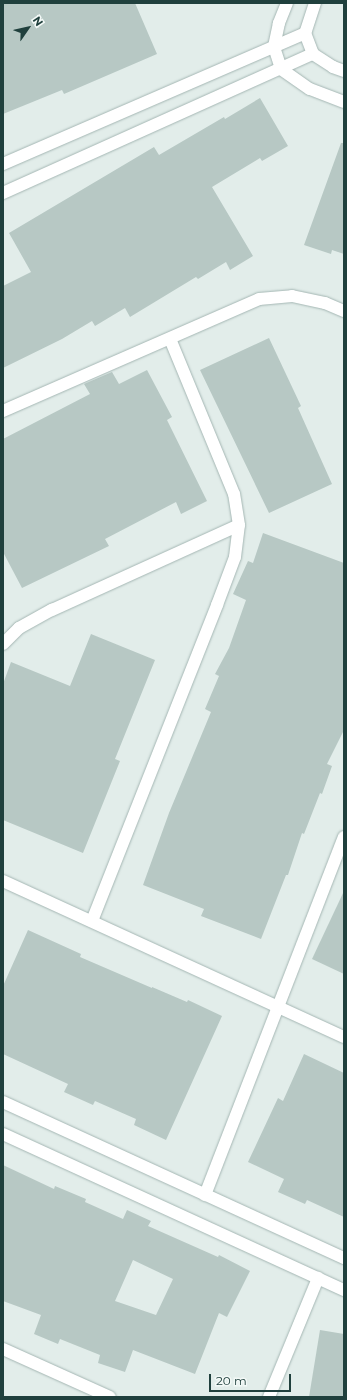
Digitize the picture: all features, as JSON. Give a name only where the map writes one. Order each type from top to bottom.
[{"type":"street","points":[[287,3],[279,23],[274,47],[281,69],[310,89],[344,102]]},
{"type":"street","points":[[315,3],[305,33],[313,54],[333,67],[344,71]]},
{"type":"street","points":[[3,164],[305,33]]},
{"type":"street","points":[[3,193],[313,54]]},
{"type":"street","points":[[3,411],[259,299],[292,296],[325,303],[344,311]]},
{"type":"street","points":[[92,921],[235,557],[239,525],[234,494],[170,339]]},
{"type":"street","points":[[3,644],[19,628],[52,610],[239,525]]},
{"type":"street","points":[[206,1195],[344,837]]},
{"type":"street","points":[[3,881],[344,1036]]},
{"type":"street","points":[[3,1102],[344,1258]]},
{"type":"street","points":[[3,1134],[344,1290]]},
{"type":"street","points":[[269,1397],[318,1278]]},
{"type":"street","points":[[3,1349],[110,1397]]},
{"type":"building","points":[[3,3],[135,3],[157,54],[64,94],[62,90],[3,114]]},
{"type":"building","points":[[260,98],[288,146],[262,161],[260,158],[212,187],[253,256],[230,270],[226,262],[198,279],[196,277],[130,317],[125,308],[95,326],[92,321],[62,339],[3,368],[3,286],[31,272],[9,233],[154,147],[159,155]]},
{"type":"building","points":[[341,143],[344,143],[344,254],[332,250],[331,254],[304,245]]},
{"type":"building","points":[[269,338],[301,406],[298,408],[332,484],[269,513],[200,370]]},
{"type":"building","points":[[147,370],[172,417],[167,420],[207,501],[181,514],[176,502],[105,539],[109,546],[22,588],[3,552],[3,439],[90,394],[84,384],[112,372],[119,384]]},
{"type":"building","points":[[263,533],[344,563],[344,730],[327,764],[332,766],[322,794],[320,793],[304,834],[302,833],[288,875],[286,875],[261,939],[201,916],[204,909],[143,885],[169,813],[211,712],[205,709],[219,676],[215,674],[229,648],[246,600],[233,594],[248,561],[253,563]]},
{"type":"building","points":[[91,634],[155,660],[115,759],[120,761],[83,853],[3,820],[3,684],[11,662],[70,686]]},
{"type":"building","points":[[344,891],[344,974],[312,959]]},
{"type":"building","points":[[28,930],[81,954],[80,957],[187,1002],[188,1000],[222,1016],[166,1140],[134,1125],[136,1119],[95,1101],[93,1105],[64,1092],[68,1084],[3,1054],[3,986]]},
{"type":"building","points":[[304,1054],[344,1073],[344,1217],[307,1200],[305,1204],[278,1192],[284,1179],[248,1162],[278,1098],[283,1101]]},
{"type":"building","points":[[3,1165],[54,1189],[55,1186],[86,1199],[85,1202],[123,1219],[127,1210],[151,1221],[148,1226],[218,1257],[219,1255],[250,1271],[227,1317],[219,1313],[195,1374],[133,1350],[125,1372],[98,1363],[100,1355],[60,1339],[58,1344],[34,1334],[41,1315],[3,1301]],"holes":[[[133,1260],[173,1279],[156,1315],[115,1301]]]},
{"type":"building","points":[[320,1330],[344,1334],[344,1397],[309,1397]]}]
